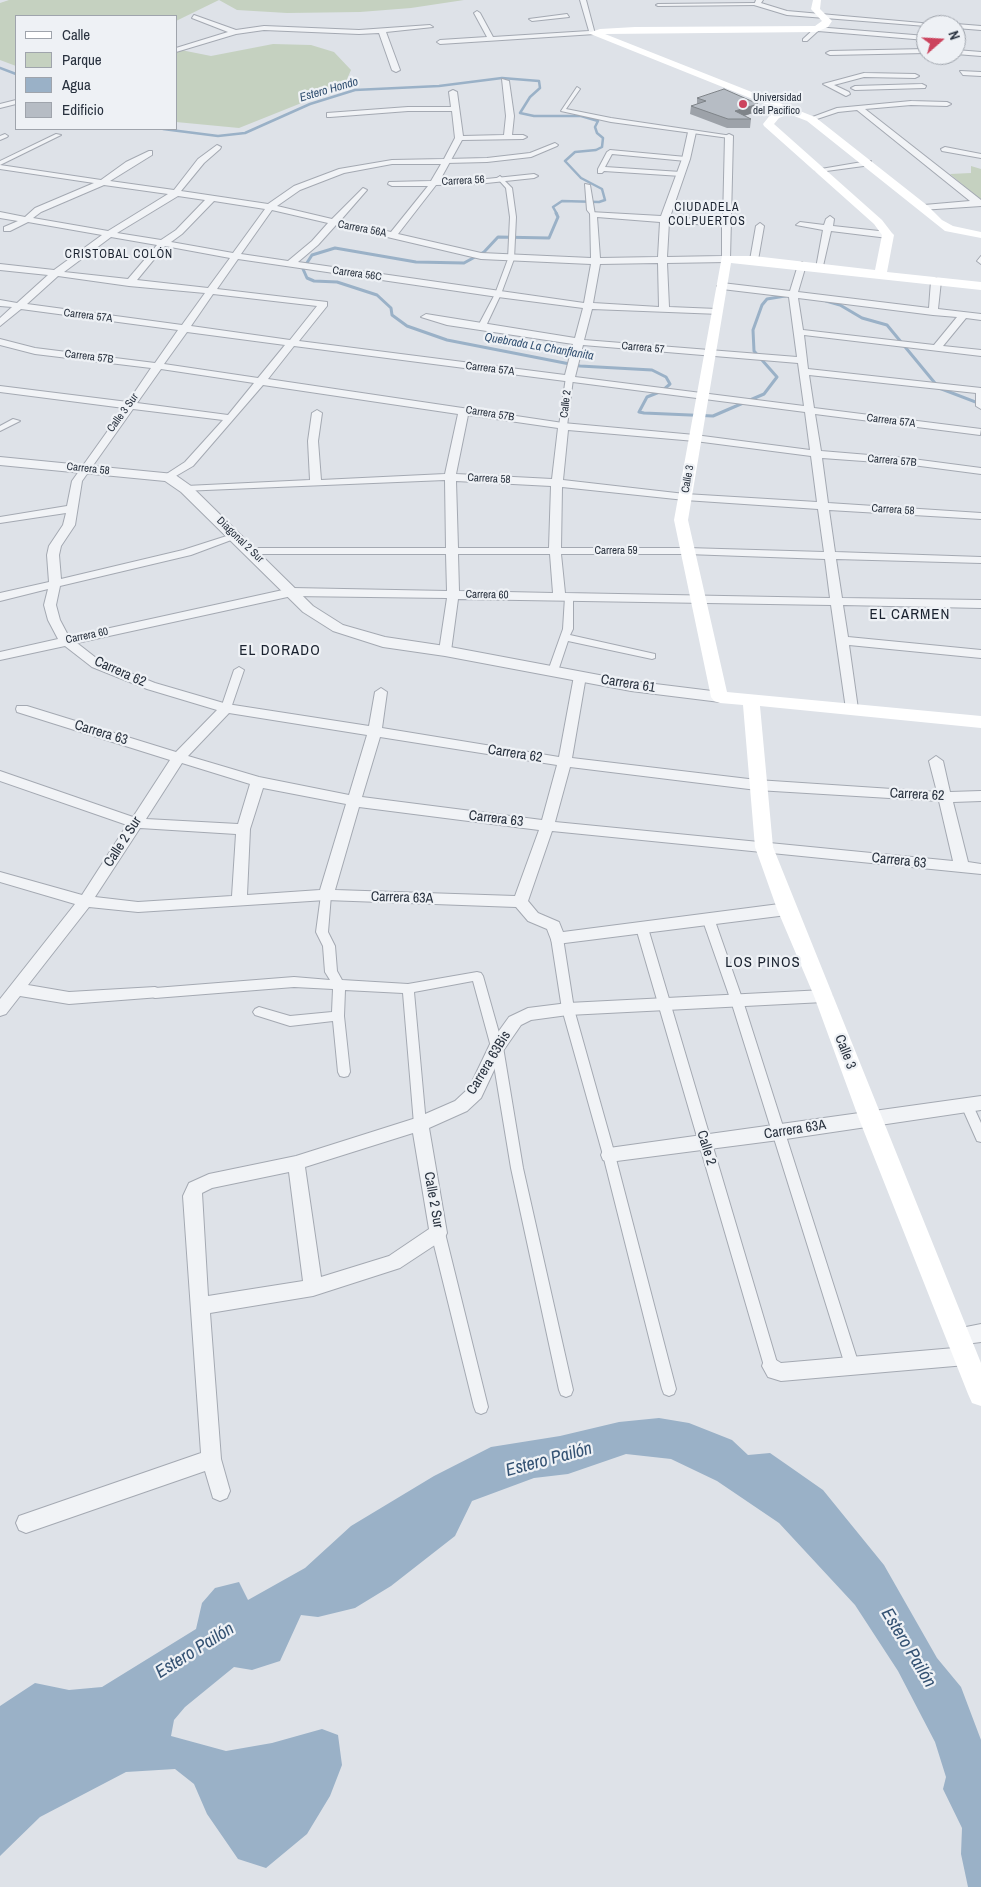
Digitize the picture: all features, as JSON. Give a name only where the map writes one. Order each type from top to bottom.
[{"type":"main road","points":[[593,33],[635,30],[816,29],[827,21],[815,9],[817,0]]},
{"type":"main road","points":[[593,33],[811,119],[949,229],[981,235]]},
{"type":"main road","points":[[789,110],[775,116],[768,124],[878,222],[888,235],[881,273]]},
{"type":"main road","points":[[726,259],[819,266],[981,286]]},
{"type":"main road","name":"Calle 3","points":[[720,698],[681,520],[726,259]]},
{"type":"main road","name":"Carrera 61","points":[[720,698],[981,722]]},
{"type":"main road","name":"Calle 3","points":[[751,700],[764,847],[981,1394]]},
{"type":"street","points":[[178,49],[235,32],[264,28],[359,32],[429,24],[442,45],[491,39],[593,33],[584,0]]},
{"type":"street","points":[[658,5],[758,2],[787,13],[916,23]]},
{"type":"street","points":[[526,10],[542,36]]},
{"type":"street","points":[[477,13],[491,39]]},
{"type":"street","points":[[532,19],[567,16]]},
{"type":"street","points":[[194,17],[235,32]]},
{"type":"street","points":[[966,27],[981,28]]},
{"type":"street","points":[[805,40],[816,29],[916,37]]},
{"type":"street","points":[[382,30],[396,70]]},
{"type":"street","points":[[830,53],[916,51]]},
{"type":"street","points":[[966,53],[981,54]]},
{"type":"street","points":[[846,94],[826,84],[864,75],[913,73],[922,86],[935,113]]},
{"type":"street","points":[[963,73],[981,74]]},
{"type":"street","points":[[851,77],[866,86]]},
{"type":"street","points":[[505,81],[510,116],[508,138]]},
{"type":"street","points":[[854,88],[866,86],[922,86]]},
{"type":"street","points":[[577,89],[563,110],[611,120],[729,136],[726,259]]},
{"type":"street","points":[[393,235],[434,183],[459,138],[453,92]]},
{"type":"street","points":[[0,106],[15,102]]},
{"type":"street","points":[[811,119],[837,110],[858,107],[930,103],[947,104]]},
{"type":"street","points":[[858,107],[979,203]]},
{"type":"street","points":[[330,114],[391,110],[454,109]]},
{"type":"street","points":[[664,309],[662,261],[665,218],[686,159],[692,132]]},
{"type":"street","points":[[0,163],[58,135]]},
{"type":"street","points":[[459,138],[523,137]]},
{"type":"street","points":[[270,207],[297,188],[342,171],[392,162],[486,160],[531,155],[555,146]]},
{"type":"street","points":[[0,324],[56,273],[109,234],[175,194],[201,161],[217,147]]},
{"type":"street","points":[[945,149],[981,156]]},
{"type":"street","points":[[681,174],[600,170],[610,152],[686,159]]},
{"type":"street","points":[[4,231],[26,220],[38,210],[102,183],[149,153]]},
{"type":"street","points":[[819,170],[868,163]]},
{"type":"street","name":"Carrera 56A","points":[[0,167],[270,207],[332,223],[481,256],[511,259],[596,261],[726,259]]},
{"type":"street","name":"Carrera 56","points":[[392,184],[477,182],[500,178],[534,176]]},
{"type":"street","points":[[481,328],[498,294],[511,259],[513,217],[509,188],[500,178]]},
{"type":"street","points":[[587,185],[591,207],[665,218],[728,224]]},
{"type":"street","points":[[290,264],[315,243],[363,190]]},
{"type":"street","points":[[129,283],[162,244],[179,232],[212,198]]},
{"type":"street","points":[[924,208],[979,203]]},
{"type":"street","name":"Calle 3 Sur","points":[[65,640],[54,620],[50,605],[55,584],[53,555],[55,546],[69,525],[74,488],[84,468],[270,207]]},
{"type":"street","name":"Calle 2","points":[[553,671],[568,629],[555,551],[557,483],[571,369],[588,306],[596,261],[591,207]]},
{"type":"street","name":"Carrera 56C","points":[[0,215],[236,256],[498,294],[588,306],[717,312]]},
{"type":"street","points":[[819,266],[830,217]]},
{"type":"street","points":[[800,225],[888,235]]},
{"type":"street","points":[[754,260],[760,226]]},
{"type":"street","points":[[802,265],[793,295],[852,709]]},
{"type":"street","points":[[0,267],[324,304],[290,343],[231,418],[189,464],[169,477]]},
{"type":"street","points":[[933,312],[936,280]]},
{"type":"street","points":[[722,286],[981,318]]},
{"type":"street","name":"Carrera 57A","points":[[0,303],[18,307],[290,343],[571,369],[702,396],[980,432]]},
{"type":"street","points":[[936,348],[964,315]]},
{"type":"street","name":"Carrera 57","points":[[426,317],[481,328],[579,342],[802,360]]},
{"type":"street","points":[[799,332],[981,354]]},
{"type":"street","name":"Carrera 57B","points":[[0,342],[36,351],[157,366],[563,426],[695,438],[816,454],[905,461],[981,472]]},
{"type":"street","points":[[804,371],[948,388],[981,390],[981,406]]},
{"type":"street","points":[[0,389],[231,418]]},
{"type":"street","points":[[445,651],[453,595],[450,477],[464,410]]},
{"type":"street","points":[[316,483],[313,441],[317,413]]},
{"type":"street","points":[[980,432],[981,413]]},
{"type":"street","points":[[0,429],[16,422]]},
{"type":"street","name":"Carrera 58","points":[[0,461],[169,477],[186,489],[450,477],[557,483],[685,497],[981,516]]},
{"type":"street","name":"Diagonal 2 Sur","points":[[186,489],[292,592]]},
{"type":"street","points":[[0,520],[70,509]]},
{"type":"street","points":[[0,597],[187,553],[236,536]]},
{"type":"street","name":"Carrera 59","points":[[252,552],[452,550],[687,551],[981,560]]},
{"type":"street","name":"Carrera 60","points":[[0,656],[65,640],[292,592],[981,604]]},
{"type":"street","name":"Carrera 61","points":[[292,592],[308,609],[338,628],[382,642],[445,651],[631,686],[720,698]]},
{"type":"street","points":[[565,637],[652,656]]},
{"type":"street","name":"Carrera 62","points":[[65,640],[96,664],[151,686],[226,708],[565,762],[757,784],[946,798],[981,796]]},
{"type":"street","points":[[842,640],[981,654]]},
{"type":"street","name":"Calle 2 Sur","points":[[0,1010],[86,901],[135,823],[180,757],[226,708],[238,670]]},
{"type":"street","points":[[580,676],[565,762],[547,826],[520,902],[533,917],[554,926],[568,1009],[609,1155],[668,1389]]},
{"type":"street","points":[[344,1072],[338,1016],[339,985],[330,972],[330,946],[322,932],[326,895],[374,731],[381,692]]},
{"type":"street","name":"Carrera 63","points":[[22,709],[258,782],[354,801],[547,826],[981,869]]},
{"type":"street","points":[[936,761],[962,867]]},
{"type":"street","points":[[0,776],[135,823],[243,829]]},
{"type":"street","points":[[239,899],[243,829],[258,782]]},
{"type":"street","name":"Carrera 63A","points":[[0,877],[86,901],[138,907],[239,899],[326,895],[520,902]]},
{"type":"street","points":[[557,938],[709,921],[787,909]]},
{"type":"street","points":[[709,921],[737,1000],[852,1366]]},
{"type":"street","name":"Calle 2","points":[[642,928],[771,1366]]},
{"type":"street","points":[[15,989],[69,998],[155,994],[294,982],[408,989],[477,976],[497,1047],[517,1168],[566,1390]]},
{"type":"street","name":"Calle 2 Sur","points":[[408,989],[420,1124],[438,1233],[481,1407]]},
{"type":"street","name":"Carrera 63Bis","points":[[201,1306],[192,1196],[195,1188],[209,1181],[296,1163],[420,1124],[461,1106],[475,1093],[497,1047],[515,1021],[528,1014],[568,1009],[663,1003],[824,996]]},
{"type":"street","points":[[259,1012],[290,1021],[338,1016]]},
{"type":"street","points":[[974,1104],[981,1137]]},
{"type":"street","name":"Carrera 63A","points":[[609,1155],[779,1133],[974,1104]]},
{"type":"street","points":[[296,1163],[313,1288]]},
{"type":"street","points":[[220,1492],[211,1459],[201,1306],[313,1288],[394,1262],[438,1233]]},
{"type":"street","points":[[958,1336],[981,1333]]},
{"type":"street","points":[[771,1366],[775,1371],[781,1372],[966,1356]]},
{"type":"street","points":[[26,1524],[211,1459]]},
{"type":"green space","points":[[9,0],[219,0],[178,20],[178,15],[15,15],[15,66],[0,60],[0,3]]},
{"type":"green space","points":[[219,0],[464,0],[411,8],[360,12],[287,13],[237,10]]},
{"type":"green space","points":[[273,44],[311,45],[334,52],[351,70],[344,86],[239,128],[178,122],[178,49],[211,56]]},
{"type":"green space","points":[[971,166],[981,169],[981,200],[950,174],[971,173]]},
{"type":"water","name":"Estero Pailón","points":[[659,1418],[689,1423],[732,1440],[748,1455],[770,1453],[823,1490],[884,1565],[937,1658],[961,1687],[981,1740],[981,1887],[968,1887],[961,1854],[962,1828],[943,1789],[946,1777],[935,1742],[898,1671],[855,1605],[779,1523],[717,1481],[671,1459],[626,1454],[568,1474],[534,1478],[472,1501],[455,1536],[391,1586],[355,1608],[318,1617],[301,1615],[280,1661],[252,1670],[234,1667],[185,1707],[174,1720],[171,1736],[226,1751],[272,1743],[322,1729],[338,1735],[342,1765],[330,1796],[307,1834],[266,1868],[238,1859],[207,1814],[194,1784],[175,1769],[126,1772],[40,1817],[0,1856],[0,1706],[35,1683],[69,1690],[102,1687],[196,1629],[202,1603],[215,1588],[239,1582],[248,1600],[305,1568],[351,1526],[434,1476],[491,1447],[560,1436],[619,1422]]},
{"type":"building","points":[[724,89],[758,104],[735,111],[751,119],[728,119],[691,106],[706,101],[697,98]]},
{"type":"waterway","name":"Estero Hondo","points":[[0,68],[15,74]]},
{"type":"waterway","name":"Estero Hondo","points":[[171,130],[218,136],[245,133],[310,104],[355,90],[439,86],[502,78],[539,81],[540,88],[530,97],[520,113],[534,116],[581,116],[598,121],[595,127],[597,133],[603,138],[602,147],[596,150],[575,152],[565,161],[581,178],[602,189],[605,200],[599,202],[562,201],[553,207],[557,214]]},
{"type":"waterway","name":"Quebrada La Chanflanita","points":[[556,213],[558,217],[549,238],[498,237],[484,252],[464,263],[416,262],[335,248],[312,255],[303,269],[307,278],[314,281],[337,282],[377,295],[391,308],[392,315],[407,326],[447,340],[580,366],[652,370],[666,377],[670,384],[662,391],[647,397],[639,412],[644,413],[713,416],[764,394],[777,377],[754,351],[753,330],[762,305],[767,299],[785,296]]},
{"type":"waterway","name":"Quebrada La Chanflanita","points":[[826,301],[840,305],[862,318],[887,325],[939,388],[981,404]]},
{"type":"place","name":"Universidad del Pacifico","points":[[743,104]]},
{"type":"district","name":"CIUDADELA COLPUERTOS","points":[[707,215]]},
{"type":"district","name":"CRISTOBAL COLÓN","points":[[119,255]]},
{"type":"district","name":"EL CARMEN","points":[[910,615]]},
{"type":"district","name":"EL DORADO","points":[[280,651]]},
{"type":"district","name":"LOS PINOS","points":[[763,963]]}]
